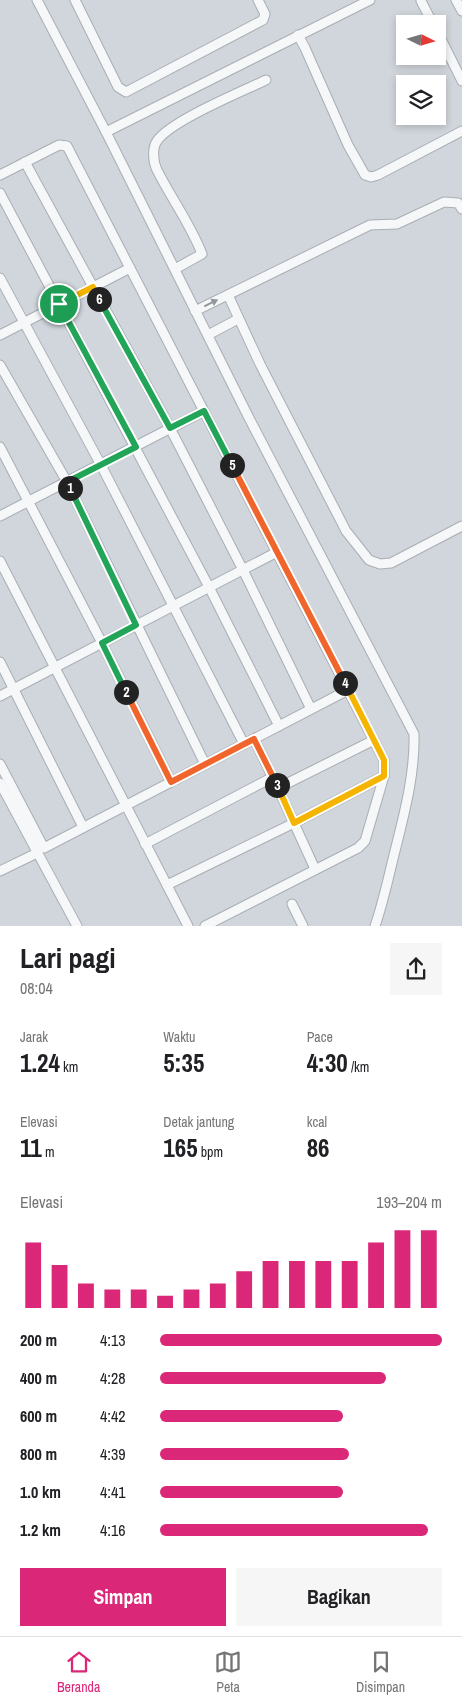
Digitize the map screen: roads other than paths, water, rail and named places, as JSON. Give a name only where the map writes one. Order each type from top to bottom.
[{"type":"lane","points":[[36,0],[106,132],[253,427],[414,734],[415,754],[412,775],[394,855],[375,926]]},
{"type":"lane","points":[[75,0],[118,87],[126,92],[263,20],[265,14],[258,0]]},
{"type":"lane","points":[[106,132],[370,0]]},
{"type":"lane","points":[[421,0],[428,15]]},
{"type":"lane","points":[[456,0],[462,11]]},
{"type":"lane","points":[[298,36],[348,145],[365,175],[371,177],[378,175],[462,131]]},
{"type":"lane","points":[[446,49],[462,81]]},
{"type":"lane","points":[[175,269],[202,254],[156,168],[154,148],[157,141],[173,126],[186,118],[266,80]]},
{"type":"lane","points":[[0,175],[59,145],[67,146],[384,760],[384,776],[365,842],[358,848],[205,926]]},
{"type":"lane","points":[[25,162],[170,428],[311,709]]},
{"type":"lane","points":[[0,193],[136,447],[279,726]]},
{"type":"lane","points":[[195,312],[370,225],[397,224],[444,202],[458,203],[462,209]]},
{"type":"lane","points":[[0,335],[130,268]]},
{"type":"lane","points":[[0,278],[101,465],[244,744]]},
{"type":"lane","points":[[228,295],[238,319],[346,531],[369,560],[380,564],[391,563],[462,526]]},
{"type":"lane","points":[[208,335],[238,319]]},
{"type":"lane","points":[[0,365],[67,482],[205,764]]},
{"type":"lane","points":[[0,516],[204,411]]},
{"type":"lane","points":[[0,447],[102,643],[171,782]]},
{"type":"lane","points":[[0,696],[277,552]]},
{"type":"lane","points":[[0,561],[124,806],[188,926]]},
{"type":"lane","points":[[0,662],[83,827]]},
{"type":"lane","points":[[0,764],[43,848],[348,690]]},
{"type":"lane","points":[[254,739],[315,870]]},
{"type":"lane","points":[[278,788],[374,740]]},
{"type":"lane","points":[[167,885],[294,823],[384,776]]},
{"type":"lane","points":[[145,844],[273,777]]},
{"type":"lane","points":[[0,783],[76,926]]},
{"type":"lane","points":[[0,871],[37,853]]},
{"type":"lane","points":[[292,904],[303,926]]}]
